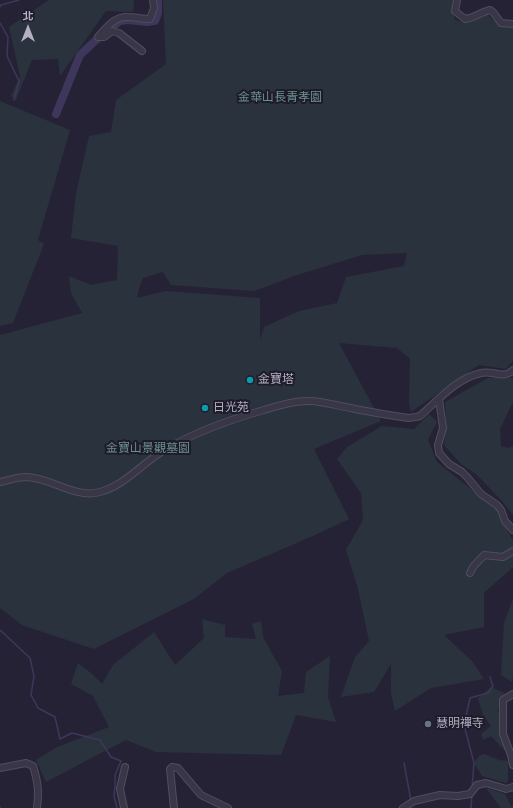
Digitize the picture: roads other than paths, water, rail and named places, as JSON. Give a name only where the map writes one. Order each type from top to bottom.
[{"type":"street","points":[[142,51],[119,33],[112,31],[104,37],[98,37],[118,18],[126,16],[140,19],[150,19],[154,8],[154,0]]},
{"type":"street","points":[[457,0],[455,11],[458,15],[465,19],[471,19],[485,11],[490,10],[501,23],[513,24]]},
{"type":"street","points":[[0,482],[14,478],[27,477],[40,479],[76,491],[91,494],[111,488],[122,482],[164,450],[191,436],[226,421],[268,408],[295,402],[311,401],[408,418],[416,418],[459,382],[474,374],[484,372],[509,374],[513,370]]},
{"type":"street","points":[[439,399],[443,428],[438,445],[439,454],[449,464],[462,472],[481,494],[497,505],[501,510],[505,521],[513,530]]},
{"type":"street","points":[[470,573],[473,565],[484,555],[503,558],[513,551]]},
{"type":"street","points":[[513,694],[503,700],[504,734],[513,765]]},
{"type":"street","points":[[0,768],[26,763],[33,766],[38,780],[39,792],[37,808]]},
{"type":"street","points":[[124,808],[120,789],[125,767]]},
{"type":"street","points":[[174,808],[170,769],[172,767],[178,768],[201,795],[228,808]]},
{"type":"street","points":[[403,808],[414,801],[440,795],[458,796],[470,794],[477,785],[486,783],[506,789],[513,787]]},
{"type":"waterway","points":[[0,7],[1,5],[19,0]]},
{"type":"waterway","points":[[56,114],[80,55],[120,21],[155,21],[158,13],[158,0]]},
{"type":"waterway","points":[[0,23],[8,37],[7,56],[19,81],[14,100]]},
{"type":"waterway","points":[[0,630],[30,658],[34,676],[31,695],[38,708],[55,717],[60,739],[72,733],[100,740],[111,757],[121,761],[115,775],[114,796],[117,808]]},
{"type":"waterway","points":[[472,787],[474,763],[464,725],[470,698],[488,693],[493,686],[490,677]]},
{"type":"waterway","points":[[404,763],[411,801]]},
{"type":"waterway","points":[[471,808],[472,795]]},
{"type":"place","name":"金寶塔","points":[[250,380]]},
{"type":"place","name":"日光苑","points":[[205,408]]},
{"type":"place","name":"慧明禪寺","points":[[428,724]]},
{"type":"park label","name":"金華山長青孝園","points":[[280,98]]},
{"type":"park label","name":"金寶山景觀墓園","points":[[148,449]]}]
